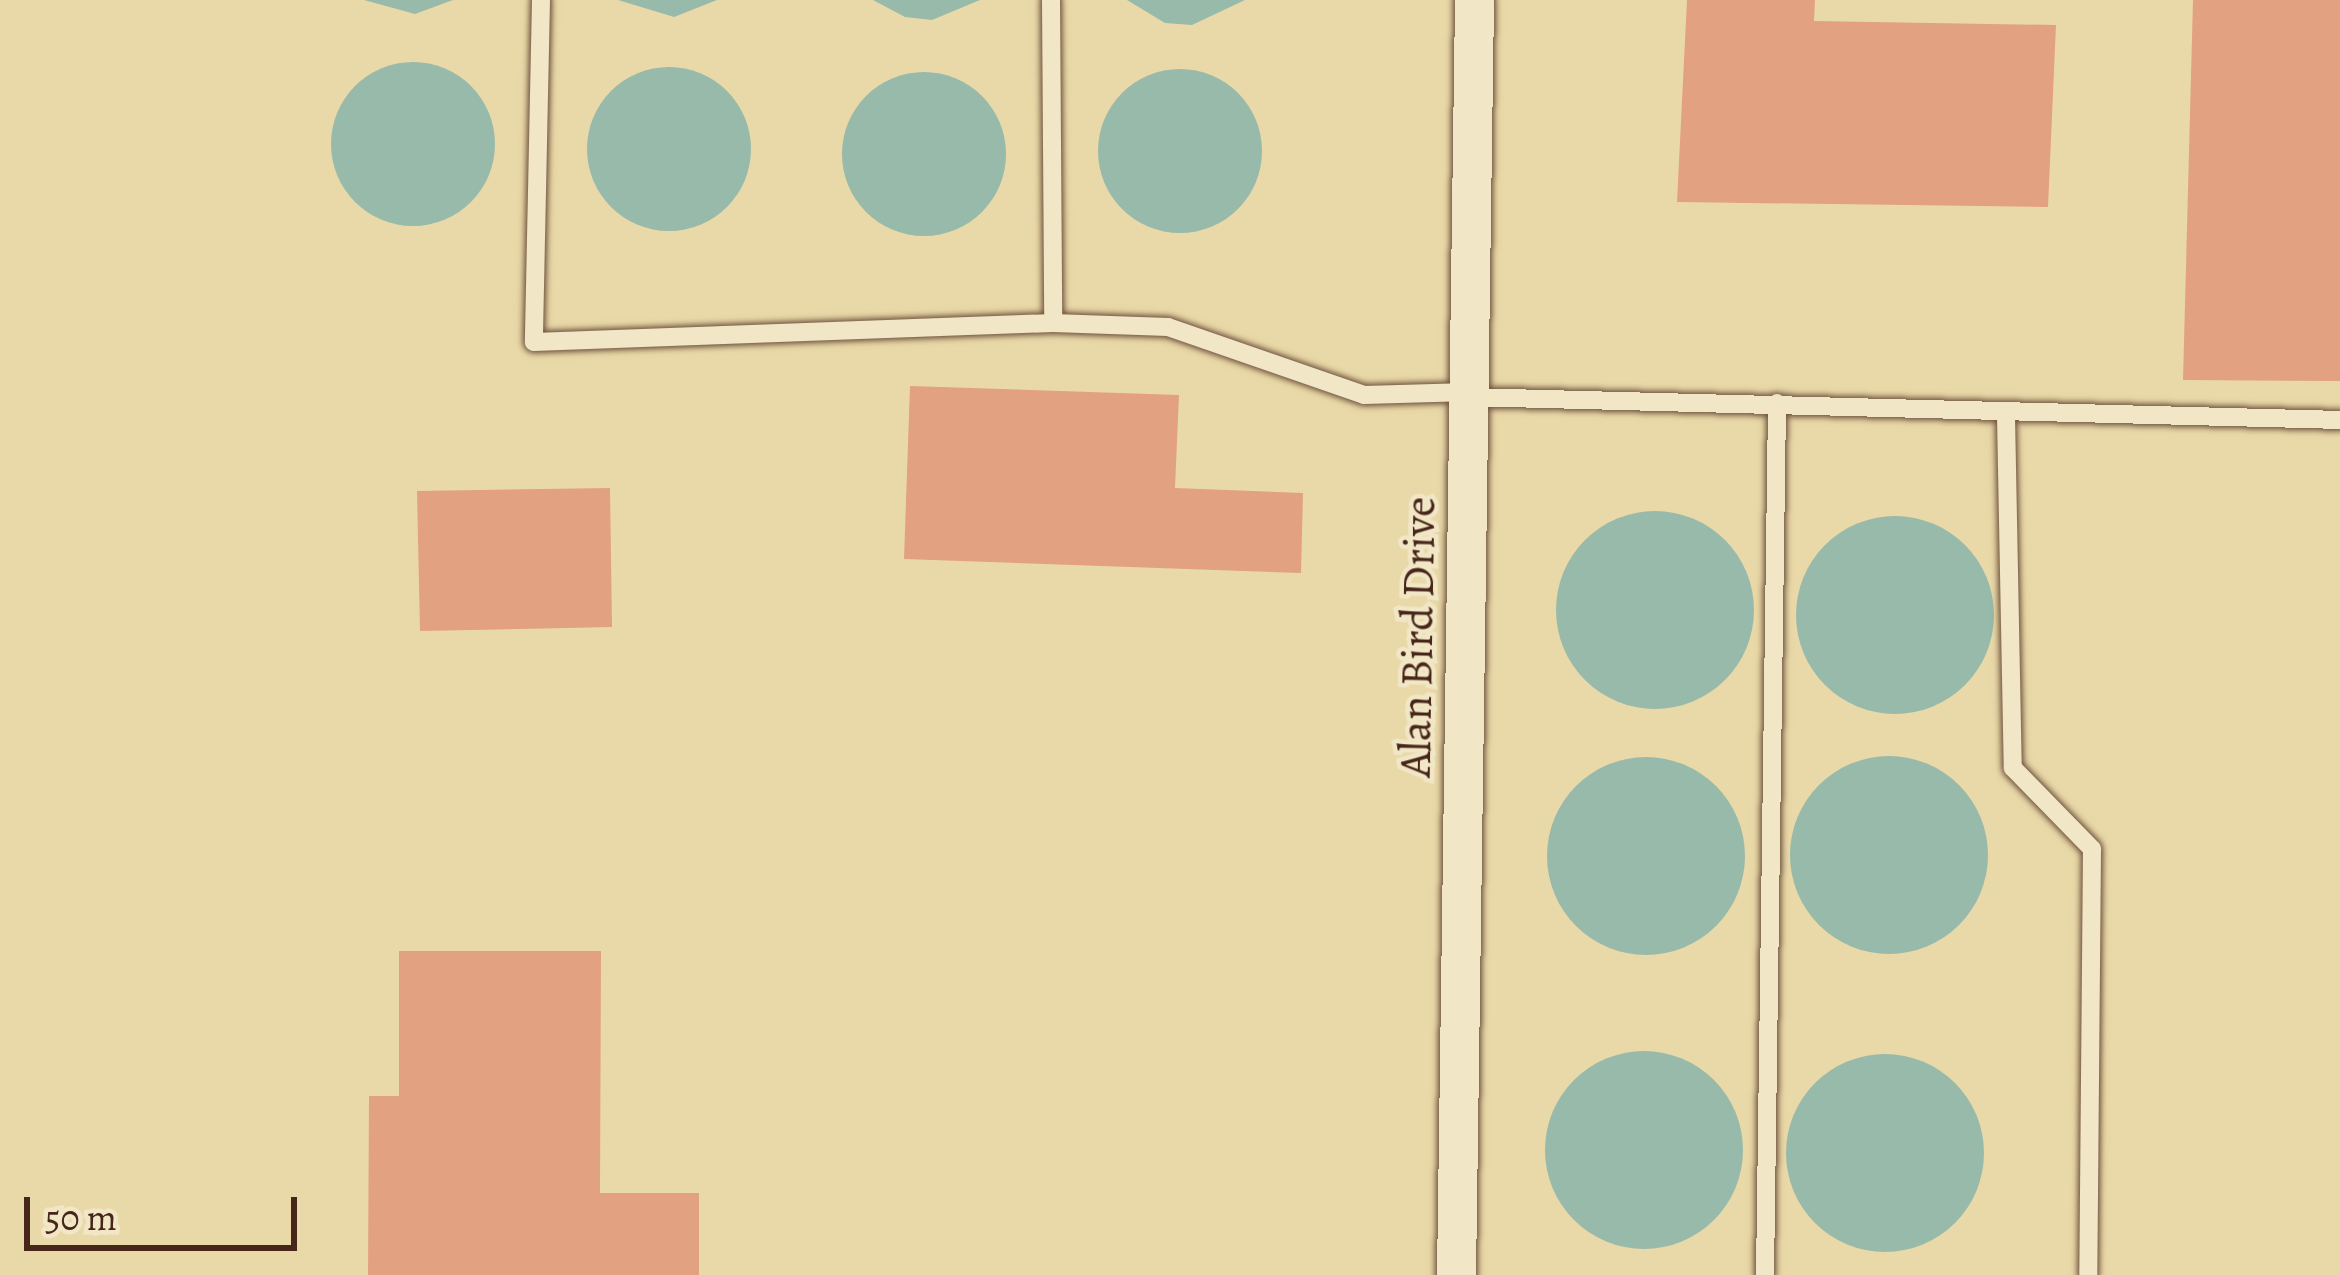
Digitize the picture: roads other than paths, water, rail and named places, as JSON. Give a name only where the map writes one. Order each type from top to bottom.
[{"type":"street","name":"Alan Bird Drive","points":[[1456,1275],[1474,0]]},
{"type":"lane","points":[[541,0],[534,342],[1052,323],[1189,330],[1364,395],[1777,403],[2006,416],[2340,420]]},
{"type":"lane","points":[[1051,0],[1052,323]]},
{"type":"lane","points":[[1765,1275],[1777,403]]},
{"type":"lane","points":[[2006,416],[2013,767],[2092,849],[2088,1275]]}]
